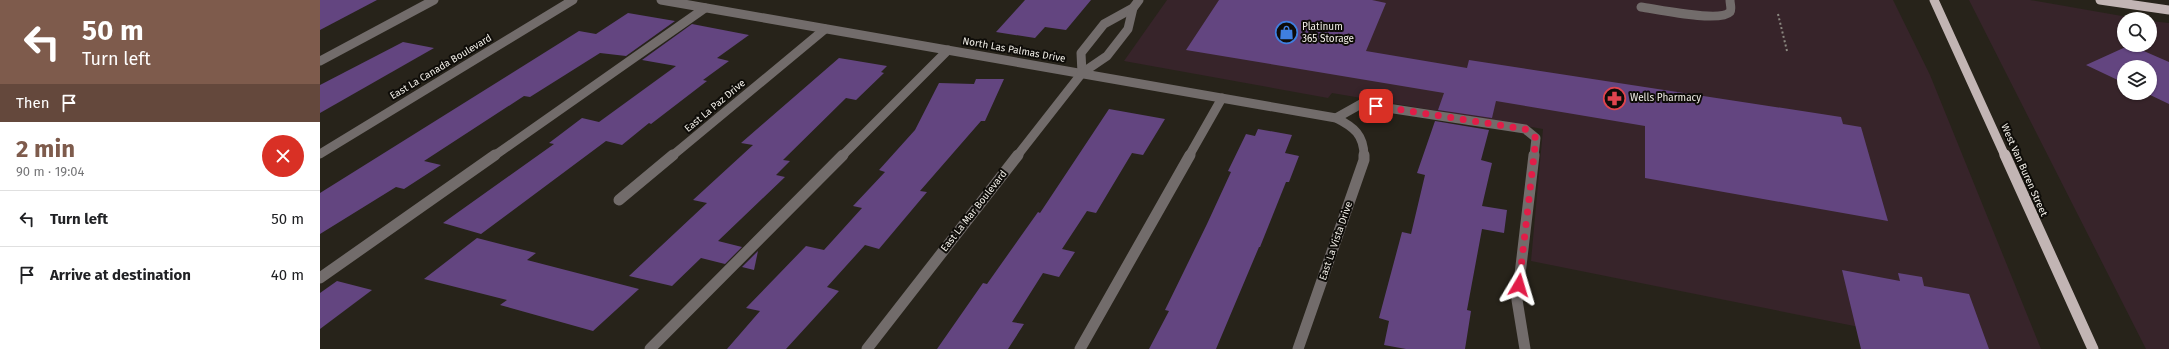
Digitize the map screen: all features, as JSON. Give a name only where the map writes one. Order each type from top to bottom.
[{"type":"main road","name":"West Van Buren Street","points":[[1934,0],[2093,349]]},
{"type":"main road","points":[[2100,0],[2169,10]]},
{"type":"street","points":[[320,61],[434,0]]},
{"type":"street","name":"East La Canada Boulevard","points":[[320,154],[573,0]]},
{"type":"street","name":"North Las Palmas Drive","points":[[661,0],[1082,72],[1336,118],[1360,132]]},
{"type":"street","name":"East La Mar Boulevard","points":[[866,349],[1082,72],[1107,56],[1111,51],[1128,29],[1133,8],[1139,0]]},
{"type":"street","points":[[1641,7],[1716,17],[1729,13],[1731,10],[1730,0]]},
{"type":"street","points":[[320,278],[705,8]]},
{"type":"street","name":"East La Mar Boulevard","points":[[1082,72],[1081,53],[1104,24],[1133,8]]},
{"type":"street","name":"East La Paz Drive","points":[[619,200],[825,29]]},
{"type":"street","points":[[650,349],[948,50]]},
{"type":"street","points":[[1080,349],[1222,98]]},
{"type":"street","points":[[1336,118],[1361,104],[1525,129],[1536,138],[1517,300],[1525,349]]},
{"type":"street","name":"East La Vista Drive","points":[[1298,349],[1364,160],[1364,143],[1360,132]]},
{"type":"path","points":[[1778,14],[1787,51]]},
{"type":"shaded area","points":[[1167,0],[1893,0],[1930,75],[2041,349],[1969,349],[1531,261],[1543,129],[1332,93],[1328,98],[1124,61]]},
{"type":"shaded area","points":[[1969,0],[2030,0],[2117,15],[2117,52],[2157,52],[2157,22],[2169,23],[2169,349],[2146,349]]},
{"type":"building","points":[[320,0],[377,0],[320,30]]},
{"type":"building","points":[[1025,0],[1091,0],[1066,30],[1045,27],[1035,38],[996,32]]},
{"type":"building","points":[[1219,0],[1372,0],[1386,3],[1366,51],[1467,68],[1469,60],[1841,117],[1843,124],[1861,127],[1888,221],[1645,178],[1645,126],[1496,101],[1492,118],[1438,110],[1444,93],[1186,50]]},
{"type":"building","points":[[628,13],[675,21],[626,56],[600,53],[530,97],[524,96],[424,161],[441,165],[404,189],[396,187],[320,234],[320,193],[579,31],[596,34]]},
{"type":"building","points":[[692,24],[749,35],[717,58],[729,61],[703,80],[707,81],[651,124],[649,123],[622,145],[606,141],[481,234],[443,223],[554,144],[549,143],[582,118],[599,122],[676,66],[642,60]]},
{"type":"building","points":[[403,42],[434,48],[320,113],[320,85]]},
{"type":"building","points":[[2117,51],[2146,52],[2169,62],[2169,104],[2157,98],[2157,60],[2117,60],[2117,80],[2086,65]]},
{"type":"building","points":[[839,58],[887,66],[881,72],[884,73],[856,100],[846,98],[783,160],[790,161],[776,175],[785,177],[718,241],[742,247],[725,264],[701,258],[672,286],[629,276],[707,203],[693,200],[753,145],[741,143]]},
{"type":"building","points":[[976,79],[1004,79],[985,121],[981,121],[920,191],[927,192],[879,249],[865,245],[827,287],[839,291],[786,349],[727,349],[760,311],[746,308],[806,246],[824,250],[862,208],[853,206],[885,172],[879,170],[915,130],[939,83],[974,84]]},
{"type":"building","points":[[1109,109],[1165,119],[1143,155],[1132,153],[1096,213],[1087,211],[1062,249],[1075,252],[1059,277],[1043,273],[1012,322],[1024,324],[1008,349],[937,349],[983,283],[987,284],[1038,212],[1040,213]]},
{"type":"building","points":[[1435,121],[1489,130],[1481,160],[1492,163],[1482,206],[1507,210],[1504,233],[1482,229],[1467,310],[1471,311],[1465,349],[1406,349],[1384,345],[1389,321],[1379,318],[1402,232],[1411,234],[1425,175],[1417,173]]},
{"type":"building","points":[[1258,129],[1292,135],[1285,153],[1299,156],[1289,182],[1286,182],[1216,349],[1149,349],[1169,311],[1165,310],[1231,172],[1228,171],[1246,134],[1255,136]]},
{"type":"building","points":[[477,238],[536,253],[527,260],[639,289],[593,331],[500,305],[507,300],[424,279]]},
{"type":"building","points":[[758,251],[754,270],[742,267]]},
{"type":"building","points":[[1842,270],[1900,281],[1898,273],[1922,277],[1924,286],[1969,294],[1989,349],[1861,349]]},
{"type":"building","points":[[337,281],[372,290],[320,329],[320,293]]},
{"type":"place","name":"Platinum 365 Storage","points":[[1286,33]]},
{"type":"place","name":"Wells Pharmacy","points":[[1614,98]]},
{"type":"route","points":[[1376,106],[1525,129],[1536,138],[1519,285]]}]
